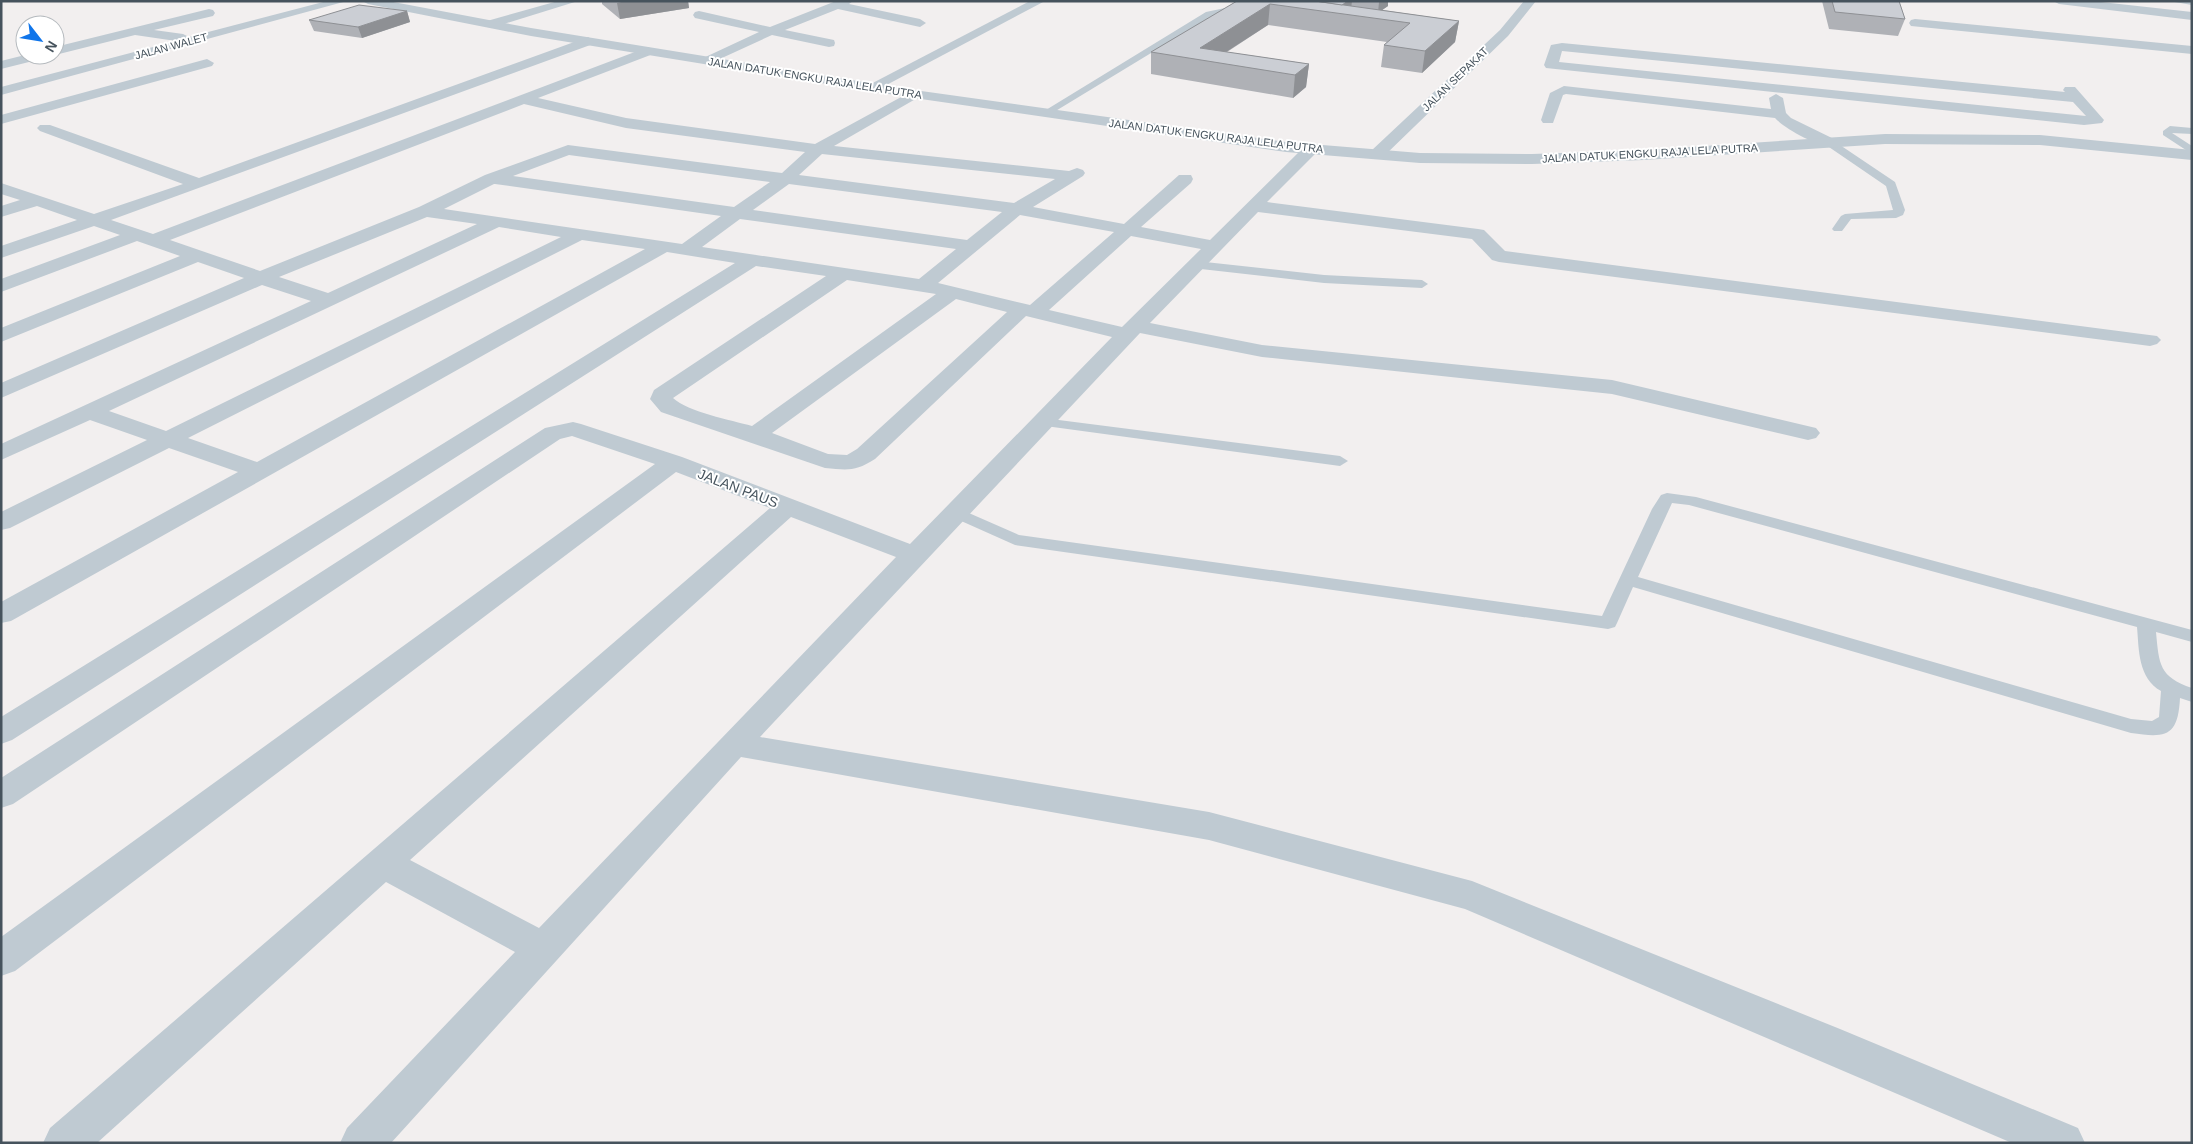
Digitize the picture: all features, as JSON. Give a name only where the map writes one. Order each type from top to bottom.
[{"type":"street","name":"JALAN WALET","points":[[1,92],[341,1]]},
{"type":"street","name":"JALAN DATUK ENGKU RAJA LELA PUTRA","points":[[368,1],[588,41],[914,94],[1310,149],[1420,158],[1532,159],[1644,156],[1885,139],[2040,140],[2192,155]]},
{"type":"street","points":[[491,24],[572,1]]},
{"type":"street","points":[[872,87],[1039,1]]},
{"type":"street","name":"JALAN SEPAKAT","points":[[1377,154],[1504,33],[1530,1]]},
{"type":"street","points":[[2059,1],[2192,16]]},
{"type":"street","points":[[706,60],[842,3],[920,23]]},
{"type":"street","points":[[65,48],[209,13]]},
{"type":"street","points":[[699,15],[770,32],[829,43]]},
{"type":"street","points":[[1915,23],[2192,50]]},
{"type":"street","points":[[135,30],[194,39]]},
{"type":"street","points":[[1,252],[199,184],[588,41]]},
{"type":"street","points":[[1562,47],[1771,68],[2073,94],[2098,120],[2084,121],[1774,88],[1551,65],[1556,48],[1562,47]]},
{"type":"street","points":[[1,286],[144,238],[522,100],[648,51]]},
{"type":"street","points":[[1,65],[15,61]]},
{"type":"street","points":[[1,120],[207,62]]},
{"type":"street","points":[[88,68],[141,81]]},
{"type":"street","points":[[1771,68],[1782,118],[1781,132],[1794,145]]},
{"type":"street","points":[[1548,120],[1557,93],[1567,90],[1782,118],[1830,143]]},
{"type":"street","points":[[1,614],[259,470],[736,213],[784,179],[818,149],[914,94]]},
{"type":"street","points":[[522,100],[626,124],[818,149],[1071,176]]},
{"type":"street","points":[[1,391],[261,278],[425,211],[492,179],[568,150],[626,124]]},
{"type":"street","points":[[45,128],[199,184]]},
{"type":"street","points":[[362,1143],[734,744],[1131,330],[1310,149]]},
{"type":"street","points":[[568,150],[1017,209],[1128,230],[1206,255]]},
{"type":"street","points":[[923,285],[1017,209],[1086,166]]},
{"type":"street","points":[[492,179],[972,246]]},
{"type":"street","points":[[844,273],[662,395],[661,400],[669,407],[825,460],[845,464],[858,461],[1028,310],[1128,230],[1185,179]]},
{"type":"street","points":[[1,188],[330,300]]},
{"type":"street","points":[[1,212],[38,200]]},
{"type":"street","points":[[1254,206],[1478,234],[1499,256],[2150,340]]},
{"type":"street","points":[[425,211],[923,285],[1028,310],[1131,330],[1262,351],[1612,387],[1808,433]]},
{"type":"street","points":[[1,453],[498,221]]},
{"type":"street","points":[[1,522],[580,234]]},
{"type":"street","points":[[1,336],[197,256]]},
{"type":"street","points":[[1,732],[752,260]]},
{"type":"street","points":[[755,435],[951,293]]},
{"type":"street","points":[[89,412],[259,470]]},
{"type":"street","name":"JALAN PAUS","points":[[1,795],[518,455],[559,431],[573,429],[673,462],[915,555]]},
{"type":"street","points":[[1,960],[673,462]]},
{"type":"street","points":[[65,1143],[787,507]]},
{"type":"street","points":[[734,744],[1209,826],[1472,896],[1826,1042],[2063,1143]]},
{"type":"street","points":[[383,863],[544,949]]},
{"type":"lane","points":[[2172,1],[2192,4]]},
{"type":"lane","points":[[1046,113],[1209,14],[1225,10],[1257,12]]},
{"type":"lane","points":[[2192,130],[2170,129],[2166,133],[2192,151]]},
{"type":"lane","points":[[1830,143],[1891,184],[1900,210],[1896,215],[1848,216],[1838,229]]},
{"type":"lane","points":[[1206,255],[1305,278],[1422,284]]},
{"type":"lane","points":[[1042,422],[1340,460]]},
{"type":"lane","points":[[956,513],[1015,540],[1608,623],[1660,509],[1667,498],[1690,500],[2192,636]]},
{"type":"lane","points":[[1629,580],[2130,726],[2155,729],[2170,720],[2171,690]]},
{"type":"lane","points":[[2146,624],[2152,671],[2162,684],[2171,690],[2192,695]]},
{"type":"building","points":[[1237,1],[1315,1],[1459,21],[1425,51],[1384,45],[1410,23],[1270,4],[1200,48],[1309,64],[1295,75],[1151,52]]},
{"type":"building","points":[[1315,1],[1348,1],[1342,5]]},
{"type":"building","points":[[1832,1],[1899,1],[1905,19],[1835,12]]},
{"type":"building","points":[[359,5],[407,11],[358,27],[309,20]]}]
